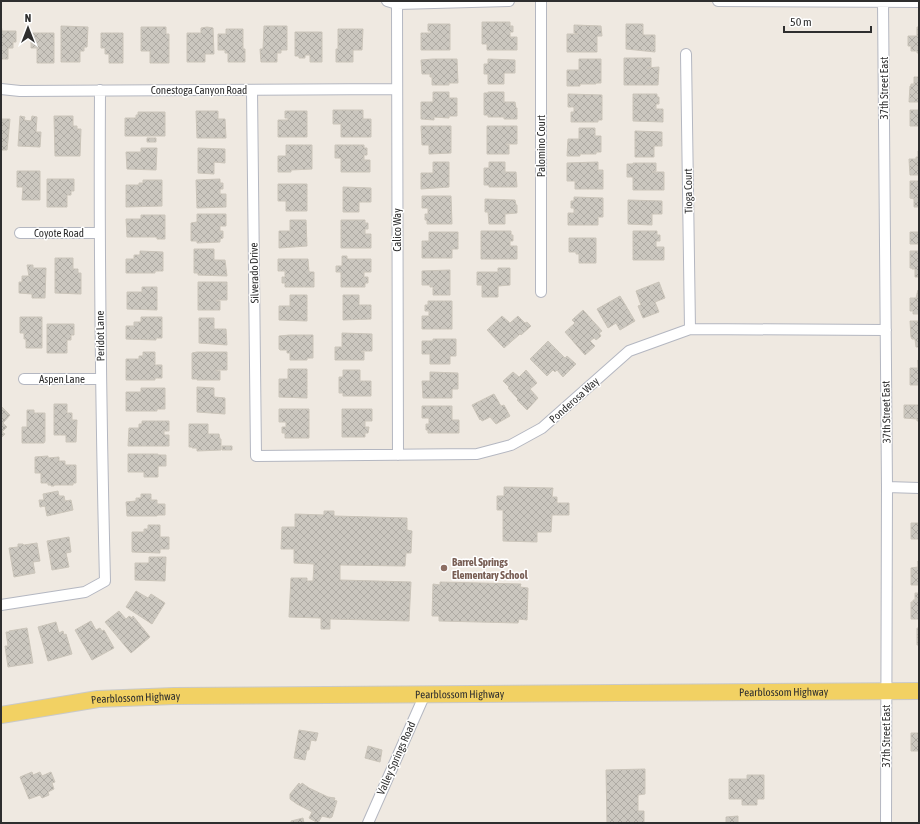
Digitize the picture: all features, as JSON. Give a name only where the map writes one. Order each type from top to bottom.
[{"type":"main road","name":"Pearblossom Highway","points":[[1,715],[98,700],[174,696],[919,691]]},
{"type":"street","points":[[387,1],[397,4],[509,1]]},
{"type":"street","name":"Palomino Court","points":[[541,1],[542,292]]},
{"type":"street","points":[[718,1],[919,2]]},
{"type":"street","name":"37th Street East","points":[[883,1],[887,487],[886,823]]},
{"type":"street","name":"Calico Way","points":[[397,4],[398,455]]},
{"type":"street","name":"Tioga Court","points":[[686,54],[690,329]]},
{"type":"street","name":"Conestoga Canyon Road","points":[[1,88],[20,91],[397,89]]},
{"type":"street","name":"Peridot Lane","points":[[1,606],[85,592],[105,581],[100,379],[100,90]]},
{"type":"street","name":"Silverado Drive","points":[[252,90],[256,456]]},
{"type":"street","name":"Coyote Road","points":[[20,233],[99,233]]},
{"type":"street","name":"Ponderosa Way","points":[[256,456],[477,454],[511,445],[542,428],[629,351],[690,329],[886,330]]},
{"type":"street","name":"Aspen Lane","points":[[24,379],[100,379]]},
{"type":"street","points":[[887,487],[919,488]]},
{"type":"street","name":"Valley Springs Road","points":[[368,823],[425,694]]},
{"type":"building","points":[[482,22],[510,22],[510,26],[513,26],[513,32],[510,32],[510,37],[517,37],[517,50],[487,50],[487,44],[482,44]]},
{"type":"building","points":[[1,24],[2,31],[16,31],[16,42],[13,42],[13,48],[8,48],[8,59],[1,59]]},
{"type":"building","points":[[428,24],[450,24],[450,50],[421,50],[421,33],[431,33],[431,31],[428,31]]},
{"type":"building","points":[[626,24],[643,24],[643,35],[655,35],[655,52],[626,49]]},
{"type":"building","points":[[574,25],[601,26],[602,36],[597,36],[597,52],[567,52],[567,34],[578,34],[574,33]]},
{"type":"building","points":[[61,26],[88,27],[87,47],[84,47],[84,51],[80,51],[80,62],[61,62]]},
{"type":"building","points":[[264,26],[287,26],[287,50],[281,50],[281,53],[277,53],[277,62],[261,62],[260,49],[263,49]]},
{"type":"building","points":[[141,27],[166,27],[166,34],[169,34],[169,63],[150,63],[150,51],[141,51]]},
{"type":"building","points":[[917,27],[919,27],[919,53],[917,53],[917,51],[911,51],[911,46],[908,46],[908,36],[917,36]]},
{"type":"building","points":[[201,28],[213,28],[214,54],[205,54],[205,62],[187,62],[187,33],[201,33]]},
{"type":"building","points":[[226,29],[243,29],[243,49],[245,49],[245,62],[228,62],[228,53],[225,53],[225,50],[218,50],[218,34],[226,34]]},
{"type":"building","points":[[338,29],[363,29],[362,50],[353,50],[353,62],[336,62],[336,49],[338,49]]},
{"type":"building","points":[[295,32],[322,32],[322,62],[310,62],[310,55],[305,55],[305,58],[295,56]]},
{"type":"building","points":[[31,33],[54,33],[54,63],[37,63],[37,48],[31,48]]},
{"type":"building","points":[[101,33],[123,33],[123,63],[109,63],[109,54],[105,54],[105,48],[101,48]]},
{"type":"building","points":[[624,58],[651,58],[651,67],[647,68],[659,67],[658,85],[624,85]]},
{"type":"building","points":[[457,59],[458,83],[449,83],[449,85],[432,85],[432,77],[430,77],[430,74],[422,74],[421,60]]},
{"type":"building","points":[[488,59],[515,60],[515,73],[504,73],[504,84],[488,84],[488,74],[484,74],[484,64],[488,64]]},
{"type":"building","points":[[579,59],[601,59],[601,83],[567,86],[567,70],[579,70]]},
{"type":"building","points":[[914,77],[919,77],[919,102],[909,102],[910,86],[911,84],[914,84]]},
{"type":"building","points":[[433,92],[449,92],[449,98],[457,98],[457,116],[449,116],[449,118],[434,117],[434,120],[421,119],[421,102],[433,102]]},
{"type":"building","points":[[504,92],[504,102],[515,102],[517,108],[517,119],[504,119],[504,117],[488,117],[488,115],[484,115],[484,93]]},
{"type":"building","points":[[568,94],[602,95],[602,120],[598,120],[598,122],[571,122],[571,112],[574,112],[574,107],[568,107]]},
{"type":"building","points":[[633,94],[657,94],[657,97],[659,97],[659,104],[656,104],[656,109],[663,109],[663,122],[633,121]]},
{"type":"building","points":[[333,110],[363,110],[363,119],[371,119],[371,137],[341,137],[341,124],[333,124]]},
{"type":"building","points":[[910,110],[919,110],[919,126],[910,126]]},
{"type":"building","points":[[196,111],[218,111],[218,119],[225,119],[226,138],[197,138]]},
{"type":"building","points":[[285,111],[307,111],[307,137],[278,137],[278,120],[288,120],[288,118],[285,118]]},
{"type":"building","points":[[138,112],[165,112],[165,136],[125,136],[125,118],[136,118]]},
{"type":"building","points":[[20,116],[25,117],[24,120],[31,121],[32,116],[37,117],[36,132],[41,132],[40,147],[18,146]]},
{"type":"building","points":[[54,116],[73,116],[73,126],[77,126],[77,129],[81,129],[80,156],[55,156]]},
{"type":"building","points":[[1,119],[10,119],[7,150],[1,150]]},
{"type":"building","points":[[421,126],[451,126],[451,153],[429,154],[429,145],[422,145]]},
{"type":"building","points":[[487,126],[517,126],[517,144],[506,144],[509,145],[509,154],[487,154]]},
{"type":"building","points":[[579,128],[595,128],[595,136],[601,136],[601,152],[596,152],[596,154],[580,154],[580,156],[567,156],[568,139],[579,139]]},
{"type":"building","points":[[635,131],[662,132],[662,146],[654,146],[654,157],[635,157]]},
{"type":"building","points":[[147,138],[156,138],[156,142],[147,142]]},
{"type":"building","points":[[286,145],[312,145],[312,169],[278,172],[278,156],[286,156]]},
{"type":"building","points":[[335,145],[364,145],[364,148],[367,148],[367,155],[364,155],[364,160],[370,160],[370,172],[341,172],[341,158],[335,158]]},
{"type":"building","points":[[141,148],[157,148],[156,170],[127,169],[126,152],[141,152]]},
{"type":"building","points":[[198,148],[225,149],[225,163],[214,162],[214,174],[198,173]]},
{"type":"building","points":[[918,151],[919,175],[910,175],[909,159],[916,159],[916,157],[918,157]]},
{"type":"building","points":[[433,162],[449,162],[449,187],[421,189],[421,173],[433,173]]},
{"type":"building","points":[[489,162],[505,162],[505,172],[516,172],[517,187],[489,187],[489,185],[484,185],[484,168],[489,168]]},
{"type":"building","points":[[598,162],[598,170],[603,170],[603,189],[575,189],[575,181],[567,181],[567,163]]},
{"type":"building","points":[[656,163],[656,171],[652,172],[664,172],[664,190],[633,190],[633,177],[627,177],[627,164]]},
{"type":"building","points":[[17,171],[40,171],[40,200],[22,200],[23,187],[17,187]]},
{"type":"building","points":[[47,179],[74,179],[74,191],[71,191],[71,195],[67,195],[67,207],[47,207]]},
{"type":"building","points":[[220,179],[220,183],[223,183],[223,189],[220,189],[220,194],[226,194],[226,207],[197,208],[196,180]]},
{"type":"building","points":[[143,180],[162,180],[162,206],[126,207],[126,185],[139,185],[139,183],[143,183]]},
{"type":"building","points":[[910,181],[919,181],[919,207],[914,207],[914,199],[910,198]]},
{"type":"building","points":[[278,184],[307,184],[307,211],[286,211],[286,201],[278,201]]},
{"type":"building","points":[[343,187],[371,188],[371,202],[359,202],[359,212],[343,212]]},
{"type":"building","points":[[422,196],[451,196],[452,224],[427,224],[425,214],[428,214],[428,208],[422,208]]},
{"type":"building","points":[[574,197],[603,198],[603,217],[598,217],[598,225],[568,225],[568,213],[574,213],[574,208],[571,208],[571,201],[574,201]]},
{"type":"building","points":[[485,199],[515,200],[517,205],[517,213],[505,214],[505,224],[489,224],[488,212],[485,212]]},
{"type":"building","points":[[628,200],[662,201],[662,214],[652,214],[652,225],[628,224]]},
{"type":"building","points":[[197,214],[226,214],[226,226],[220,226],[220,231],[223,231],[223,238],[220,239],[220,242],[197,243],[197,241],[191,241],[191,223],[197,222]]},
{"type":"building","points":[[141,215],[165,215],[165,239],[157,239],[157,237],[127,237],[126,219],[141,219]]},
{"type":"building","points":[[290,220],[306,220],[307,246],[279,248],[279,231],[290,231]]},
{"type":"building","points":[[341,220],[365,220],[365,223],[368,223],[368,229],[365,229],[365,234],[371,234],[371,248],[341,248]]},
{"type":"building","points":[[481,231],[511,231],[513,241],[510,241],[510,246],[517,246],[517,259],[481,259]]},
{"type":"building","points":[[633,231],[657,231],[657,235],[660,235],[660,241],[656,241],[656,247],[664,247],[664,260],[633,260]]},
{"type":"building","points":[[429,232],[458,232],[458,249],[452,249],[452,258],[422,258],[422,241],[429,241]]},
{"type":"building","points":[[910,232],[919,232],[919,244],[910,244]]},
{"type":"building","points":[[569,238],[596,238],[596,263],[579,263],[579,254],[576,254],[576,252],[569,252]]},
{"type":"building","points":[[194,249],[214,249],[214,260],[225,260],[227,276],[198,275],[198,273],[194,273]]},
{"type":"building","points":[[140,251],[163,252],[163,271],[155,271],[155,273],[126,273],[126,259],[134,259],[134,255],[140,255]]},
{"type":"building","points":[[910,251],[919,251],[919,277],[915,277],[915,269],[910,268]]},
{"type":"building","points":[[342,256],[347,256],[347,259],[371,259],[371,272],[364,272],[364,277],[368,277],[368,283],[365,283],[365,287],[341,287],[341,272],[336,272],[336,266],[342,266]]},
{"type":"building","points":[[55,258],[73,258],[73,269],[78,269],[78,273],[81,273],[81,294],[55,293]]},
{"type":"building","points":[[278,259],[308,259],[309,272],[314,272],[314,287],[285,287],[285,283],[282,283],[282,277],[285,277],[285,271],[278,271]]},
{"type":"building","points":[[27,265],[33,265],[33,268],[46,268],[45,298],[32,298],[32,294],[19,293],[19,282],[22,282],[22,276],[29,276]]},
{"type":"building","points":[[498,268],[510,268],[510,285],[498,286],[498,297],[482,297],[482,285],[477,285],[477,272],[498,272]]},
{"type":"building","points":[[450,270],[450,295],[433,295],[433,287],[430,287],[430,285],[422,285],[422,271]]},
{"type":"building","points":[[198,282],[227,282],[227,300],[216,300],[220,301],[220,310],[198,310]]},
{"type":"building","points":[[659,282],[665,298],[655,302],[659,312],[643,318],[638,306],[641,305],[636,291]]},
{"type":"building","points":[[142,287],[157,287],[157,310],[127,309],[127,292],[142,292]]},
{"type":"building","points":[[918,290],[919,314],[913,314],[913,311],[910,311],[910,298],[916,298]]},
{"type":"building","points":[[290,295],[307,295],[307,321],[279,320],[279,306],[290,306]]},
{"type":"building","points":[[343,295],[359,295],[359,305],[371,305],[371,319],[343,320]]},
{"type":"building","points":[[620,296],[635,321],[620,330],[616,323],[608,328],[597,309]]},
{"type":"building","points":[[428,301],[452,301],[452,329],[422,329],[422,316],[429,316],[429,311],[425,311],[425,305],[428,305]]},
{"type":"building","points":[[583,310],[602,331],[599,333],[601,336],[596,340],[594,338],[590,341],[595,346],[585,355],[565,332],[575,323],[572,320]]},
{"type":"building","points":[[502,316],[510,323],[518,316],[525,323],[527,322],[531,326],[504,348],[487,330]]},
{"type":"building","points":[[20,317],[42,317],[42,348],[26,348],[24,333],[20,333]]},
{"type":"building","points":[[141,317],[162,317],[162,338],[156,338],[156,340],[126,339],[126,326],[134,326],[134,322],[141,322]]},
{"type":"building","points":[[199,318],[214,318],[214,329],[226,329],[227,345],[199,343]]},
{"type":"building","points":[[910,321],[919,321],[919,347],[916,347],[915,339],[912,339],[911,337]]},
{"type":"building","points":[[47,324],[74,324],[74,335],[71,335],[71,340],[67,340],[67,353],[47,353]]},
{"type":"building","points":[[342,333],[372,334],[372,351],[361,351],[364,352],[364,360],[335,360],[335,347],[342,347]]},
{"type":"building","points":[[313,335],[313,358],[307,358],[307,360],[290,360],[290,353],[287,353],[287,350],[279,349],[279,336]]},
{"type":"building","points":[[433,339],[456,339],[456,356],[450,356],[450,364],[430,364],[430,354],[422,354],[422,341],[433,341]]},
{"type":"building","points":[[548,341],[565,358],[567,356],[576,364],[563,377],[557,370],[555,372],[553,370],[547,376],[530,359]]},
{"type":"building","points":[[143,352],[155,352],[155,365],[162,365],[162,378],[155,378],[155,380],[126,380],[126,359],[139,359],[139,356],[143,356]]},
{"type":"building","points":[[227,352],[227,370],[216,370],[220,371],[220,380],[192,379],[192,353]]},
{"type":"building","points":[[918,360],[919,385],[910,385],[910,368],[918,368]]},
{"type":"building","points":[[288,369],[307,369],[307,398],[279,397],[279,379],[288,379]]},
{"type":"building","points":[[343,370],[360,370],[360,381],[371,381],[371,396],[343,396],[343,393],[339,393],[339,377],[343,377]]},
{"type":"building","points":[[526,370],[537,383],[530,389],[538,398],[527,410],[517,400],[518,399],[503,381],[513,372],[519,377]]},
{"type":"building","points":[[430,372],[458,373],[458,389],[452,389],[452,398],[423,398],[422,381],[430,381]]},
{"type":"building","points":[[197,387],[214,388],[214,397],[225,398],[225,414],[197,412]]},
{"type":"building","points":[[141,388],[165,388],[165,409],[157,409],[157,411],[126,411],[126,392],[141,392]]},
{"type":"building","points":[[494,394],[501,406],[504,405],[510,416],[496,424],[490,417],[482,421],[481,419],[480,420],[472,405]]},
{"type":"building","points":[[54,404],[67,404],[67,413],[72,413],[72,420],[77,420],[76,442],[66,442],[66,435],[54,435]]},
{"type":"building","points":[[904,405],[919,405],[919,421],[917,421],[917,419],[904,418]]},
{"type":"building","points":[[1,406],[10,415],[3,423],[7,427],[2,432],[5,434],[1,438]]},
{"type":"building","points":[[422,406],[452,406],[452,420],[459,420],[459,433],[428,433],[428,430],[426,430],[426,424],[429,424],[429,418],[422,418]]},
{"type":"building","points":[[279,409],[309,409],[309,438],[285,438],[285,433],[282,433],[282,427],[286,427],[286,422],[279,422]]},
{"type":"building","points":[[342,409],[372,409],[372,421],[365,421],[365,427],[369,427],[368,433],[365,433],[365,437],[342,437]]},
{"type":"building","points":[[27,410],[34,410],[34,413],[45,413],[44,443],[22,443],[22,427],[27,427]]},
{"type":"building","points":[[142,421],[169,421],[169,431],[164,431],[164,435],[169,435],[169,446],[128,446],[129,428],[139,428],[139,424],[142,424]]},
{"type":"building","points":[[189,424],[208,424],[208,434],[219,434],[221,439],[221,450],[197,451],[197,448],[189,447]]},
{"type":"building","points":[[222,446],[232,446],[232,450],[222,450]]},
{"type":"building","points":[[128,454],[166,455],[166,466],[158,466],[158,477],[144,477],[144,472],[128,472]]},
{"type":"building","points":[[48,456],[48,458],[59,457],[59,461],[65,461],[65,465],[76,465],[76,483],[73,483],[73,485],[51,486],[48,485],[48,483],[41,483],[41,473],[35,473],[35,457]]},
{"type":"building","points":[[504,487],[553,488],[552,497],[557,497],[557,503],[569,503],[569,515],[552,515],[551,532],[537,532],[537,542],[503,541],[503,510],[497,510],[497,496],[504,496]]},
{"type":"building","points":[[58,491],[59,496],[64,496],[65,501],[71,500],[73,510],[47,516],[45,506],[40,507],[39,500],[44,500],[43,494]]},
{"type":"building","points":[[141,494],[151,494],[151,500],[157,500],[157,504],[165,504],[165,515],[127,516],[126,502],[136,501],[136,498],[141,498]]},
{"type":"building","points":[[324,511],[334,511],[334,516],[407,518],[407,530],[412,531],[411,553],[406,553],[405,566],[340,565],[340,580],[411,582],[409,621],[330,619],[330,629],[321,629],[321,618],[289,617],[291,578],[307,578],[307,581],[313,581],[314,564],[294,563],[294,549],[281,549],[282,527],[295,527],[295,514],[324,515]]},
{"type":"building","points":[[911,523],[919,523],[919,539],[911,539]]},
{"type":"building","points":[[148,525],[160,525],[160,537],[169,537],[169,549],[160,549],[160,553],[132,552],[132,532],[144,532],[144,529],[148,529]]},
{"type":"building","points":[[69,537],[71,552],[66,553],[69,567],[52,570],[47,541]]},
{"type":"building","points":[[37,543],[40,561],[33,562],[35,573],[14,577],[9,548],[18,547],[18,544],[24,545]]},
{"type":"building","points":[[149,557],[166,557],[165,581],[135,580],[135,563],[149,563]]},
{"type":"building","points":[[918,561],[919,585],[911,585],[911,568],[918,567]]},
{"type":"building","points":[[440,582],[521,584],[520,587],[528,588],[527,620],[519,619],[518,623],[439,621],[439,616],[432,616],[433,584],[440,585]]},
{"type":"building","points":[[136,591],[148,598],[151,594],[165,603],[152,624],[126,607]]},
{"type":"building","points":[[915,593],[919,593],[919,619],[911,619],[911,602],[915,600]]},
{"type":"building","points":[[119,611],[126,619],[129,616],[132,618],[133,616],[150,637],[131,653],[105,622]]},
{"type":"building","points":[[91,621],[96,630],[100,628],[102,631],[104,630],[114,648],[92,660],[75,630]]},
{"type":"building","points":[[56,622],[59,633],[63,631],[64,635],[66,634],[72,654],[48,661],[38,627]]},
{"type":"building","points":[[27,628],[33,663],[8,667],[5,646],[8,646],[6,632]]},
{"type":"building","points":[[917,628],[919,628],[919,645],[917,645]]},
{"type":"building","points":[[299,730],[318,733],[316,741],[311,740],[305,760],[294,758]]},
{"type":"building","points":[[911,733],[919,733],[919,751],[911,751]]},
{"type":"building","points":[[368,746],[382,750],[380,762],[365,758]]},
{"type":"building","points":[[645,769],[645,794],[638,795],[638,811],[644,811],[644,823],[607,823],[606,770]]},
{"type":"building","points":[[32,772],[33,775],[40,772],[42,776],[51,772],[55,782],[52,783],[54,789],[48,792],[49,795],[42,798],[40,795],[29,799],[20,777]]},
{"type":"building","points":[[747,775],[764,775],[764,799],[757,799],[757,805],[742,805],[742,799],[729,799],[729,779],[747,779]]},
{"type":"building","points":[[299,783],[301,785],[302,783],[328,797],[335,798],[334,800],[337,801],[332,817],[322,816],[318,823],[309,818],[312,812],[290,799],[290,794]]},
{"type":"building","points":[[738,816],[738,823],[726,823],[726,817]]},
{"type":"building","points":[[303,818],[304,823],[291,823],[291,821]]},
{"type":"place","name":"Barrel Springs Elementary School","points":[[444,568]]}]
